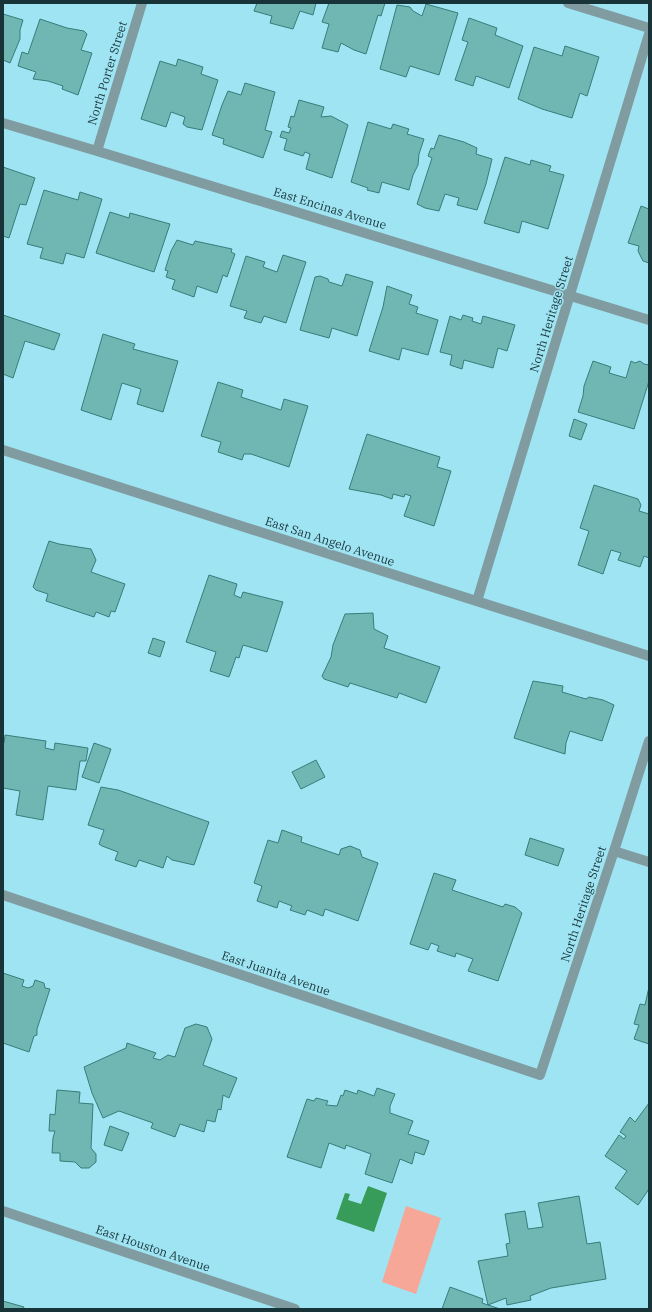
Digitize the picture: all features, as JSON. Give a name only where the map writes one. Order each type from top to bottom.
[{"type":"street","name":"North Porter Street","points":[[97,151],[142,3]]},
{"type":"street","points":[[568,3],[649,28]]},
{"type":"street","name":"North Heritage Street","points":[[477,601],[649,34]]},
{"type":"street","name":"East Encinas Avenue","points":[[3,123],[649,320]]},
{"type":"street","name":"East San Angelo Avenue","points":[[3,450],[649,656]]},
{"type":"street","name":"North Heritage Street","points":[[540,1075],[649,741]]},
{"type":"street","points":[[614,851],[649,862]]},
{"type":"street","name":"East Juanita Avenue","points":[[3,895],[540,1075]]},
{"type":"street","name":"East Houston Avenue","points":[[3,1211],[295,1309]]},
{"type":"shaded area","points":[[368,1186],[387,1193],[374,1232],[336,1219],[345,1193],[350,1194],[348,1200],[361,1204]]},
{"type":"shaded area","points":[[406,1206],[441,1218],[416,1294],[382,1282]]},
{"type":"building","points":[[257,3],[316,3],[313,15],[300,11],[293,29],[270,23],[272,16],[254,11]]},
{"type":"building","points":[[329,3],[385,3],[381,16],[378,15],[366,54],[341,43],[338,52],[322,48],[329,24],[322,22]]},
{"type":"building","points":[[426,4],[458,13],[439,75],[410,66],[406,77],[380,69],[397,5],[410,7],[413,11],[422,16]]},
{"type":"building","points":[[3,14],[23,20],[20,30],[20,39],[10,63],[3,60]]},
{"type":"building","points":[[469,18],[497,28],[495,35],[523,46],[509,88],[476,76],[473,86],[455,80],[468,42],[462,40]]},
{"type":"building","points":[[40,19],[67,28],[84,31],[87,34],[81,50],[92,53],[78,95],[62,89],[63,86],[48,81],[33,79],[36,72],[18,66],[22,52],[28,54]]},
{"type":"building","points":[[565,46],[599,57],[587,96],[580,93],[572,118],[542,109],[518,99],[534,47],[562,56]]},
{"type":"building","points":[[178,59],[203,67],[201,74],[218,80],[202,130],[187,127],[183,124],[185,117],[171,112],[166,127],[141,119],[160,61],[176,66]]},
{"type":"building","points":[[245,83],[275,92],[265,130],[272,132],[263,158],[223,144],[224,139],[212,135],[228,91],[241,95]]},
{"type":"building","points":[[299,100],[324,107],[321,117],[331,116],[348,125],[332,178],[306,169],[310,154],[305,152],[303,156],[284,150],[287,139],[280,137],[282,131],[289,133],[291,128],[288,127],[291,116],[294,117]]},
{"type":"building","points":[[368,122],[391,129],[393,124],[409,129],[407,134],[424,139],[419,154],[418,165],[413,175],[409,190],[382,182],[379,193],[367,190],[368,188],[351,182]]},
{"type":"building","points":[[439,135],[464,142],[477,148],[476,154],[492,159],[486,184],[477,210],[457,205],[459,198],[445,194],[439,211],[425,208],[417,204],[432,158],[428,156],[431,148],[434,149]]},
{"type":"building","points":[[505,157],[530,165],[531,160],[551,166],[549,171],[564,175],[548,229],[522,221],[519,233],[484,223]]},
{"type":"building","points":[[3,167],[35,178],[26,205],[20,204],[9,238],[3,236]]},
{"type":"building","points":[[44,190],[78,200],[80,192],[102,199],[84,258],[66,253],[63,264],[40,258],[43,248],[27,244]]},
{"type":"building","points":[[641,206],[649,209],[649,263],[643,261],[638,251],[639,246],[628,243]]},
{"type":"building","points":[[110,212],[129,218],[130,213],[170,224],[154,272],[96,253]]},
{"type":"building","points":[[177,240],[193,245],[195,241],[232,249],[231,252],[235,254],[227,277],[223,275],[217,293],[197,286],[194,297],[172,289],[175,280],[166,277],[168,271],[165,270],[171,251]]},
{"type":"building","points":[[283,255],[306,262],[286,323],[264,316],[261,323],[244,318],[247,311],[230,306],[246,256],[265,262],[263,267],[277,272]]},
{"type":"building","points":[[346,274],[373,282],[357,336],[332,328],[329,338],[300,330],[315,277],[320,276],[328,279],[329,282],[342,286]]},
{"type":"building","points":[[387,286],[412,295],[409,304],[418,307],[416,313],[438,320],[428,355],[402,348],[399,360],[369,351],[383,307]]},
{"type":"building","points":[[3,315],[60,334],[54,350],[25,341],[13,378],[3,374]]},
{"type":"building","points":[[463,315],[473,318],[472,321],[481,324],[483,316],[515,325],[507,351],[498,348],[493,368],[464,360],[462,369],[450,365],[452,355],[440,352],[450,316],[461,320]]},
{"type":"building","points":[[103,334],[135,344],[133,349],[178,361],[163,412],[137,404],[141,389],[122,383],[111,420],[81,410]]},
{"type":"building","points":[[593,361],[611,367],[609,373],[626,378],[631,361],[635,363],[640,361],[649,365],[649,381],[634,429],[578,412],[583,396],[584,386]]},
{"type":"building","points":[[218,382],[243,390],[241,397],[281,410],[284,399],[308,406],[289,467],[251,454],[244,454],[242,460],[218,452],[221,442],[201,436]]},
{"type":"building","points":[[574,419],[587,424],[581,440],[569,436]]},
{"type":"building","points":[[367,434],[440,457],[437,467],[451,471],[434,526],[404,516],[411,496],[405,494],[404,497],[393,494],[392,499],[381,495],[349,489]]},
{"type":"building","points":[[594,485],[638,499],[641,505],[639,511],[649,514],[649,558],[644,556],[640,567],[618,560],[621,553],[611,550],[603,574],[578,565],[589,531],[580,528]]},
{"type":"building","points":[[49,541],[91,549],[96,560],[91,572],[125,584],[115,612],[111,611],[109,617],[96,612],[94,617],[46,601],[48,594],[36,590],[33,587]]},
{"type":"building","points":[[209,575],[237,584],[234,595],[241,598],[243,592],[283,602],[267,652],[243,645],[239,658],[236,657],[229,677],[210,671],[216,652],[186,642]]},
{"type":"building","points":[[373,613],[374,629],[388,636],[384,648],[440,667],[426,703],[399,693],[397,698],[350,683],[348,687],[324,679],[322,676],[331,657],[333,645],[345,614]]},
{"type":"building","points":[[153,638],[165,642],[160,657],[148,653]]},
{"type":"building","points":[[533,681],[563,686],[562,692],[586,699],[589,697],[603,700],[614,705],[602,741],[570,731],[566,743],[565,754],[514,738]]},
{"type":"building","points":[[5,735],[46,741],[45,748],[54,750],[55,743],[88,748],[86,761],[80,761],[76,790],[48,786],[43,820],[16,815],[20,791],[3,788],[3,742],[4,743]]},
{"type":"building","points":[[94,743],[111,749],[99,783],[82,777]]},
{"type":"building","points":[[316,760],[325,777],[301,789],[292,772]]},
{"type":"building","points":[[101,787],[118,790],[209,822],[194,865],[172,860],[167,856],[163,868],[139,860],[136,867],[115,860],[118,852],[99,844],[104,830],[88,825]]},
{"type":"building","points":[[282,830],[302,837],[301,842],[339,855],[341,849],[350,846],[360,850],[362,857],[378,863],[358,921],[325,909],[323,916],[307,910],[305,915],[290,910],[292,906],[279,901],[277,908],[257,901],[262,886],[254,883],[268,840],[278,843]]},
{"type":"building","points":[[530,838],[564,849],[558,866],[525,855]]},
{"type":"building","points":[[434,873],[456,880],[452,890],[503,907],[505,904],[515,907],[522,913],[498,981],[468,971],[473,959],[456,953],[455,957],[437,951],[439,946],[431,943],[428,950],[410,944]]},
{"type":"building","points":[[3,973],[24,980],[22,986],[28,988],[33,986],[35,980],[44,983],[45,988],[50,989],[37,1029],[37,1035],[34,1036],[29,1052],[3,1043]]},
{"type":"building","points":[[649,987],[649,1044],[634,1039],[639,1025],[634,1024],[640,1004],[645,1005]]},
{"type":"building","points":[[196,1024],[207,1027],[212,1039],[203,1065],[237,1078],[229,1098],[223,1095],[221,1110],[218,1109],[215,1122],[207,1120],[204,1132],[180,1124],[175,1137],[151,1128],[153,1123],[119,1111],[103,1118],[92,1093],[84,1067],[126,1048],[127,1043],[156,1053],[153,1058],[160,1060],[168,1055],[175,1057],[185,1028]]},
{"type":"building","points":[[377,1088],[395,1094],[390,1106],[390,1113],[413,1121],[408,1134],[429,1141],[424,1155],[415,1152],[412,1164],[400,1159],[392,1183],[365,1174],[371,1154],[346,1145],[345,1149],[329,1143],[321,1168],[287,1157],[307,1099],[314,1101],[316,1098],[328,1101],[326,1105],[337,1106],[341,1095],[343,1096],[345,1090],[357,1094],[358,1090],[374,1096]]},
{"type":"building","points":[[57,1090],[80,1092],[79,1103],[93,1104],[91,1148],[96,1154],[96,1162],[89,1168],[81,1168],[75,1162],[60,1161],[60,1153],[52,1153],[55,1131],[49,1131],[50,1114],[55,1115]]},
{"type":"building","points":[[649,1103],[649,1189],[638,1205],[615,1188],[627,1171],[605,1156],[619,1135],[624,1139],[626,1136],[620,1132],[630,1117],[635,1122]]},
{"type":"building","points":[[110,1126],[129,1133],[122,1151],[104,1145]]},
{"type":"building","points":[[579,1196],[587,1244],[600,1242],[606,1279],[551,1288],[530,1296],[531,1300],[507,1305],[506,1298],[488,1305],[478,1261],[508,1256],[506,1244],[510,1243],[505,1214],[525,1211],[528,1229],[543,1227],[538,1203]]},
{"type":"building","points":[[450,1287],[483,1299],[482,1303],[500,1309],[442,1309]]},
{"type":"building","points":[[3,1301],[24,1307],[23,1309],[3,1309]]}]
